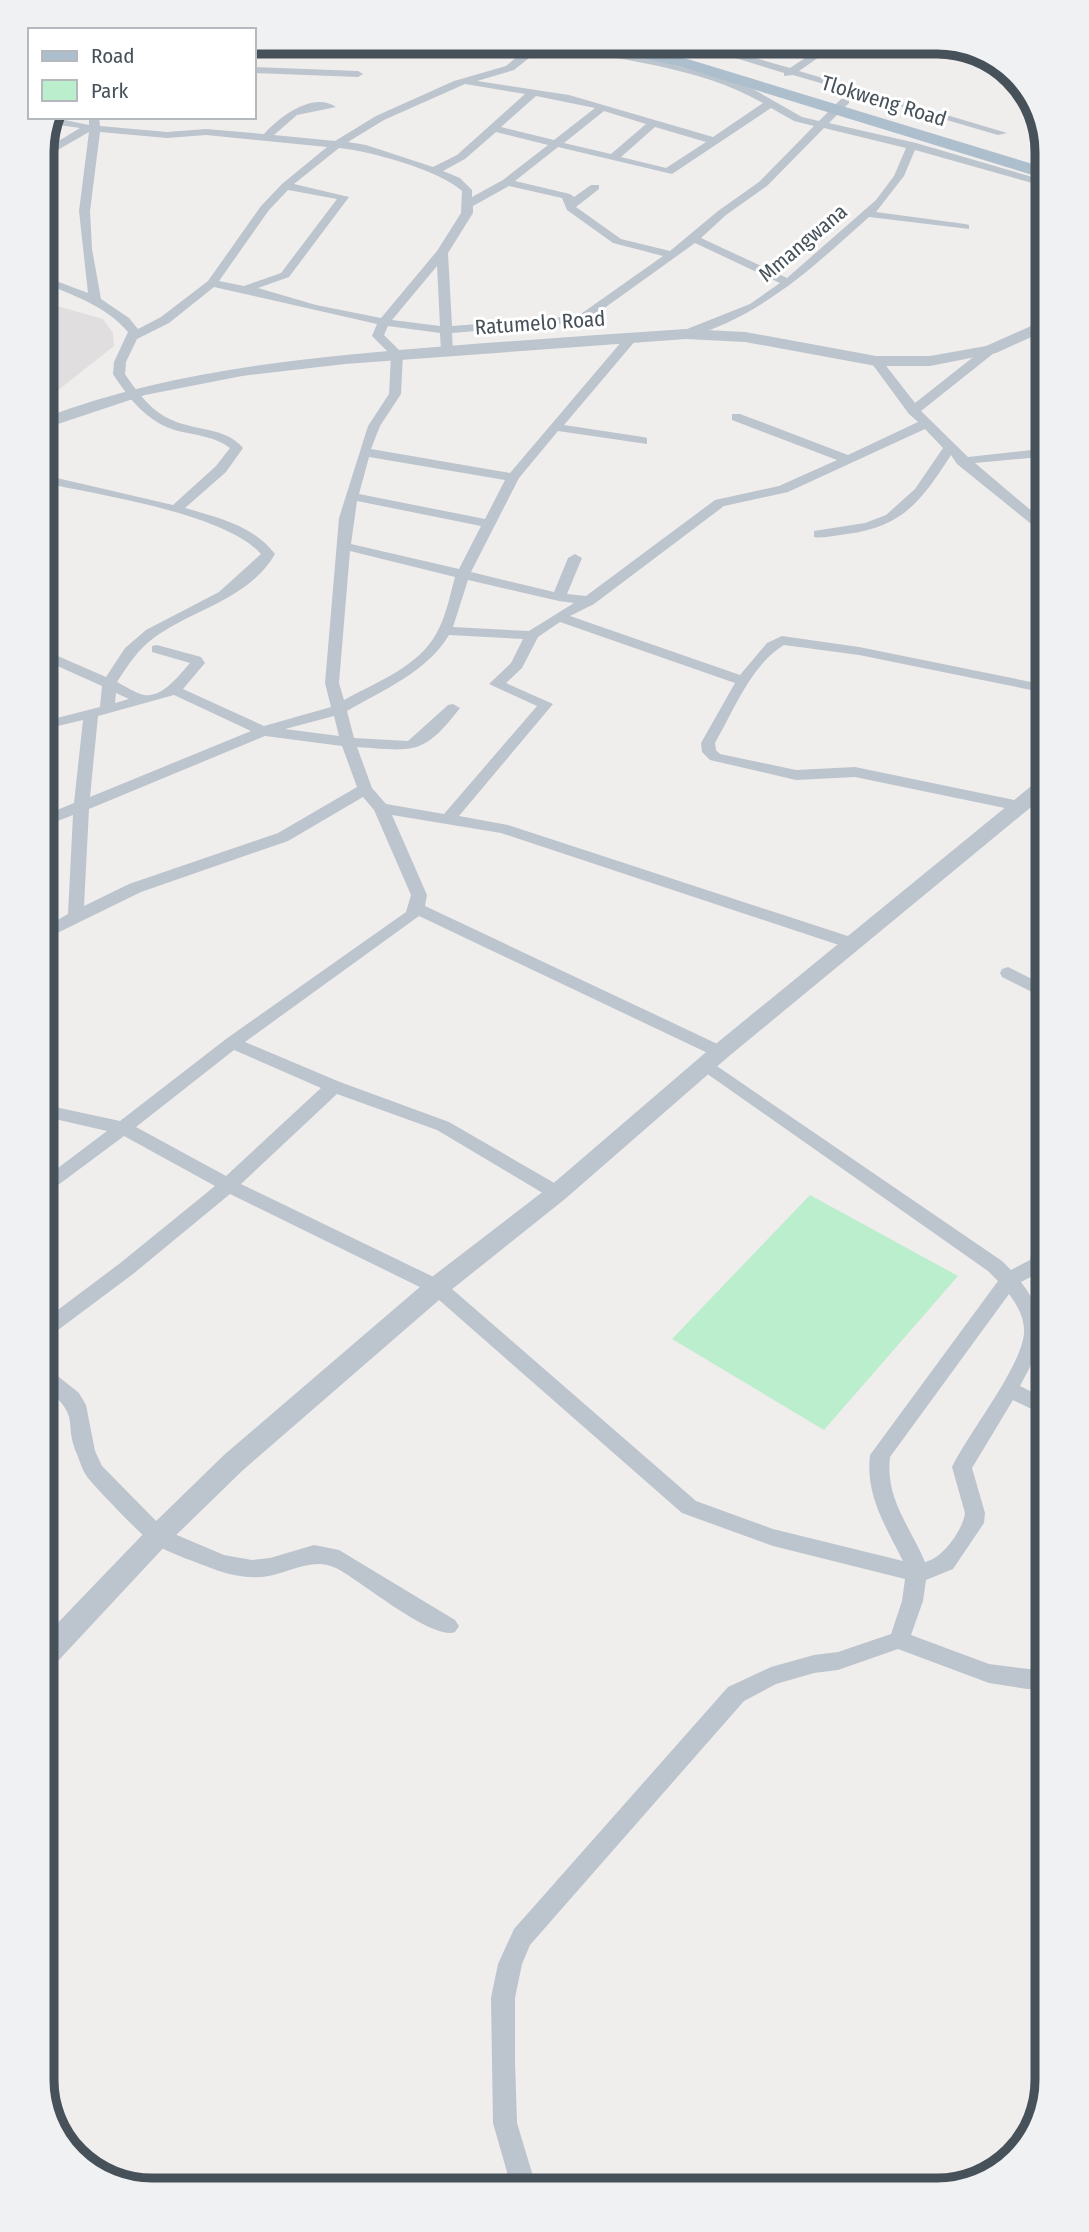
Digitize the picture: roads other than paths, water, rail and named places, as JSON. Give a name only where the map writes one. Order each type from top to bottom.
[{"type":"main road","name":"Tlokweng Road","points":[[689,54],[784,85]]},
{"type":"main road","name":"Tlokweng Road","points":[[703,54],[784,85],[832,113],[1035,160]]},
{"type":"main road","name":"Tlokweng Road","points":[[832,113],[874,122],[1035,171]]},
{"type":"street","points":[[177,508],[221,469],[237,448],[228,441],[166,422],[134,393],[119,374],[120,362],[134,336],[183,308],[212,283],[265,208],[309,164],[380,118],[466,81],[510,68],[527,54]]},
{"type":"street","points":[[606,54],[654,63],[742,87],[784,85]]},
{"type":"street","points":[[703,54],[784,85],[1002,133]]},
{"type":"street","points":[[494,128],[668,172],[715,141],[821,54]]},
{"type":"street","points":[[510,68],[510,81],[520,90]]},
{"type":"street","points":[[256,70],[358,74]]},
{"type":"street","points":[[466,81],[535,91],[603,107],[715,141]]},
{"type":"street","points":[[434,171],[461,157],[535,91]]},
{"type":"street","points":[[265,138],[292,111],[331,107]]},
{"type":"street","points":[[469,204],[507,182],[603,107]]},
{"type":"street","points":[[212,283],[274,295],[302,305],[383,323],[447,330],[581,319],[695,239],[730,206],[763,184],[832,113],[912,145],[1035,181]]},
{"type":"street","points":[[112,119],[150,132]]},
{"type":"street","points":[[60,122],[167,135],[206,132],[339,144],[382,152],[434,171],[465,187],[493,191]]},
{"type":"street","points":[[614,157],[652,124]]},
{"type":"street","points":[[54,149],[92,125]]},
{"type":"street","points":[[92,125],[94,158],[85,194],[84,220],[94,300]]},
{"type":"street","name":"Mmangwana","points":[[686,334],[754,306],[788,283],[868,214],[899,176],[912,145]]},
{"type":"street","points":[[507,182],[566,196],[570,205],[617,241],[673,255]]},
{"type":"street","points":[[242,290],[285,275],[344,197],[286,186]]},
{"type":"street","points":[[54,1181],[232,1043],[417,909],[419,895],[381,808],[365,789],[348,743],[332,683],[344,545],[352,496],[364,452],[374,426],[395,394],[398,376],[397,354],[378,338],[383,323],[442,253],[467,213],[469,204],[465,187]]},
{"type":"street","points":[[570,205],[595,187]]},
{"type":"street","points":[[868,214],[965,227]]},
{"type":"street","points":[[695,239],[788,283]]},
{"type":"street","points":[[442,253],[447,351]]},
{"type":"street","points":[[54,284],[94,300],[132,327],[134,336]]},
{"type":"street","name":"Ratumelo Road","points":[[54,420],[134,393],[275,365],[686,334],[746,337],[876,361],[930,361],[990,350],[1035,329]]},
{"type":"street","points":[[54,818],[263,731],[338,710],[414,666],[445,631],[463,574],[513,477],[632,337]]},
{"type":"street","points":[[913,411],[990,350]]},
{"type":"street","points":[[876,361],[913,411],[949,449],[1035,519]]},
{"type":"street","points":[[736,417],[850,460]]},
{"type":"street","points":[[449,818],[546,704],[495,684],[517,665],[532,635],[558,617],[589,601],[720,503],[783,489],[925,424]]},
{"type":"street","points":[[554,427],[643,441]]},
{"type":"street","points":[[819,534],[879,523],[894,514],[918,494],[949,449]]},
{"type":"street","points":[[364,452],[513,477]]},
{"type":"street","points":[[962,461],[1035,454]]},
{"type":"street","points":[[54,481],[177,508],[258,540],[268,554],[264,561],[224,595],[151,633],[121,661],[109,683],[107,709]]},
{"type":"street","points":[[352,496],[487,523]]},
{"type":"street","points":[[344,545],[559,597],[589,601]]},
{"type":"street","points":[[559,597],[575,558]]},
{"type":"street","points":[[558,617],[743,681]]},
{"type":"street","points":[[445,631],[532,635]]},
{"type":"street","points":[[1019,806],[855,772],[796,775],[715,757],[708,750],[708,743],[743,681],[773,644],[782,640],[859,651],[1035,687]]},
{"type":"street","points":[[54,722],[174,690],[198,663],[196,660],[158,649]]},
{"type":"street","points":[[54,658],[143,700]]},
{"type":"street","points":[[174,690],[263,731],[348,743],[400,746],[418,743],[453,708]]},
{"type":"street","points":[[76,916],[81,807],[91,712]]},
{"type":"street","points":[[54,929],[135,888],[283,837],[365,789]]},
{"type":"street","points":[[54,1646],[158,1536],[233,1463],[437,1287],[557,1192],[712,1059],[855,944],[1035,793]]},
{"type":"street","points":[[381,808],[503,828],[855,944]]},
{"type":"street","points":[[54,1113],[124,1128],[228,1185],[437,1287],[690,1507],[735,1526],[780,1540],[917,1573],[946,1563],[971,1531],[975,1513],[962,1466],[1033,1344],[1035,1326],[1028,1303],[995,1266],[712,1059],[417,909]]},
{"type":"street","points":[[1008,973],[1035,987]]},
{"type":"street","points":[[232,1043],[334,1086],[450,1129],[557,1192]]},
{"type":"street","points":[[54,1323],[127,1269],[228,1185],[334,1086]]},
{"type":"street","points":[[899,1640],[917,1587],[917,1573],[914,1561],[881,1493],[876,1470],[880,1455],[1009,1280],[1035,1266]]},
{"type":"street","points":[[54,1384],[72,1399],[79,1411],[85,1451],[95,1472],[158,1536],[222,1563],[252,1569],[270,1567],[314,1554],[326,1554],[339,1559],[414,1608],[448,1626]]},
{"type":"street","points":[[1009,1389],[1035,1402]]},
{"type":"street","points":[[521,2178],[505,2123],[503,1998],[510,1964],[522,1937],[736,1694],[771,1676],[814,1664],[838,1661],[899,1640],[940,1657],[999,1675],[1035,1679]]}]
